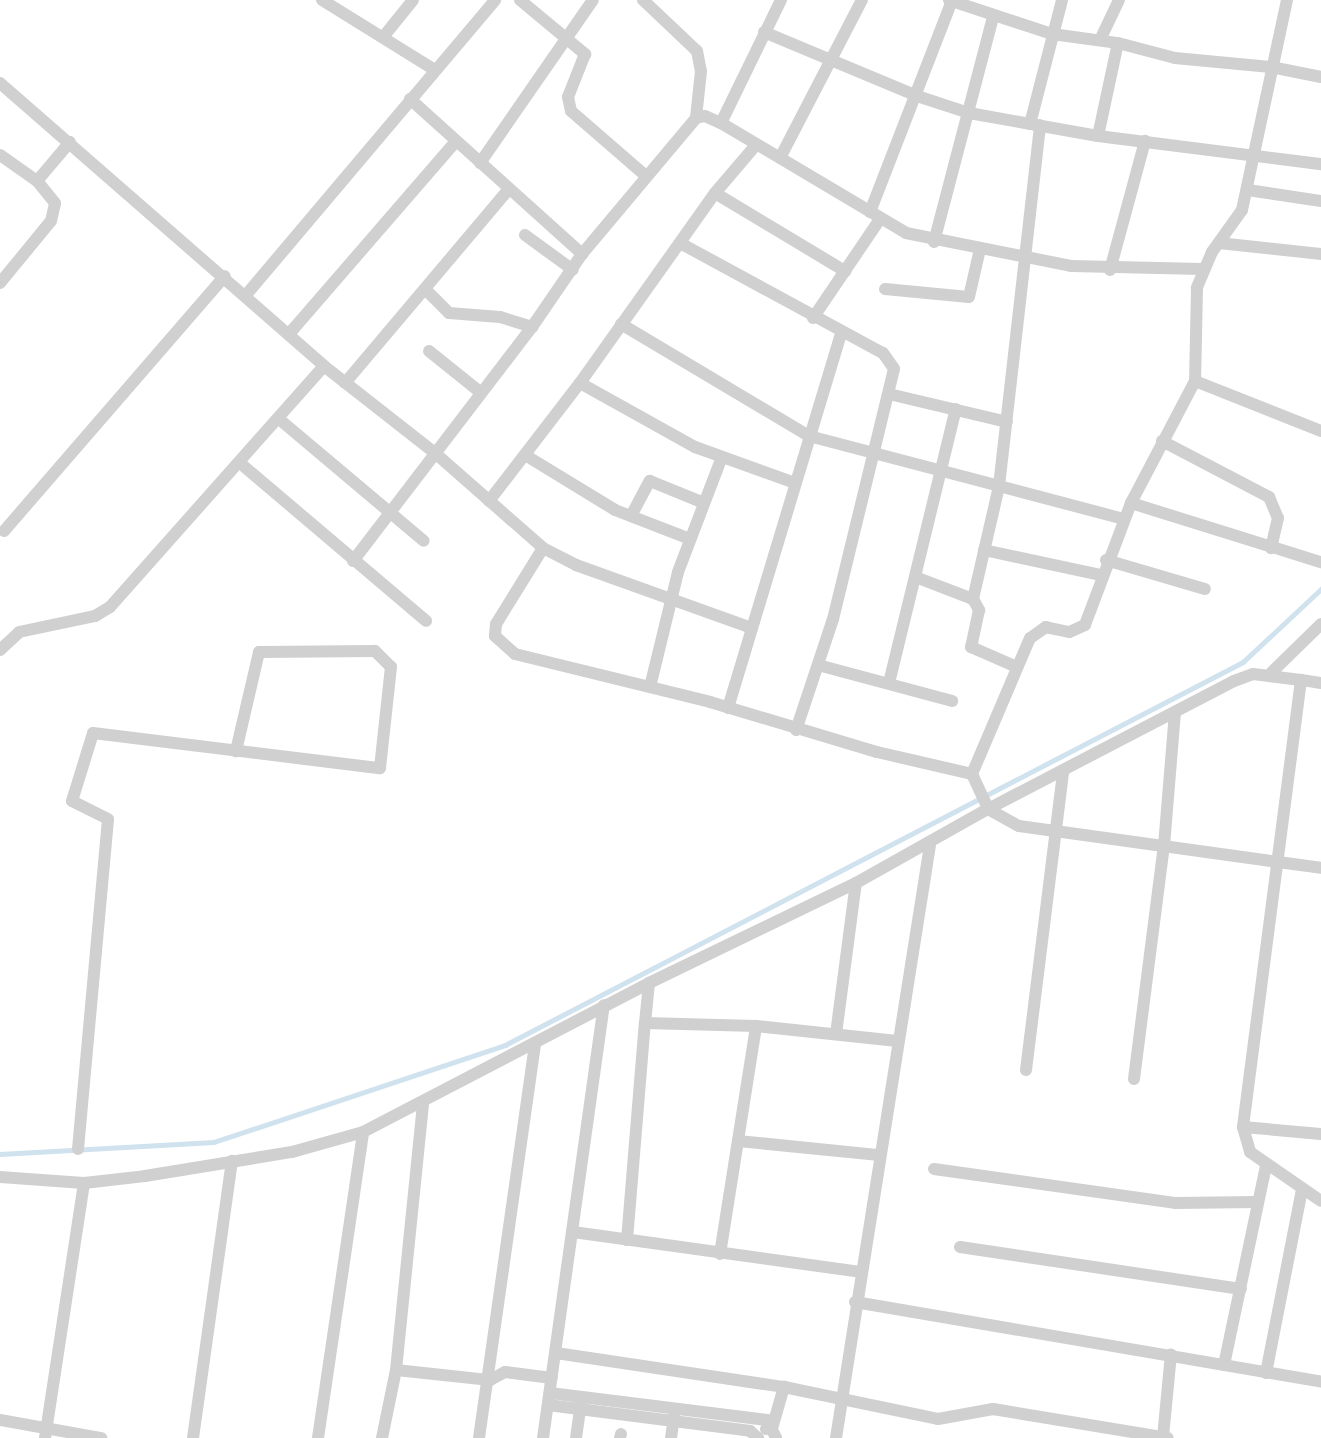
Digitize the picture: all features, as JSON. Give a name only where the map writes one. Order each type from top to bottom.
[{"type":"street","points":[[322,0],[435,70]]},
{"type":"street","points":[[384,36],[413,0]]},
{"type":"street","points":[[246,295],[495,0]]},
{"type":"street","points":[[520,0],[567,37],[585,59],[568,97],[571,111],[645,175]]},
{"type":"street","points":[[480,163],[593,0]]},
{"type":"street","points":[[643,0],[697,51],[701,71],[696,118]]},
{"type":"street","points":[[721,123],[781,0]]},
{"type":"street","points":[[780,159],[862,0]]},
{"type":"street","points":[[973,599],[999,486],[1035,125],[1052,34],[1062,0]]},
{"type":"street","points":[[1100,40],[1119,0]]},
{"type":"street","points":[[1287,0],[1252,152],[1248,190],[1232,229],[1202,269],[1196,288],[1195,381],[1131,503],[1106,560],[1086,625],[1080,631],[1036,631],[1017,667],[973,777],[986,804],[1019,826],[1321,868]]},
{"type":"street","points":[[813,318],[845,271],[875,216],[951,1],[993,17],[1052,34],[1118,43],[1175,58],[1271,67],[1321,77]]},
{"type":"street","points":[[934,242],[993,17]]},
{"type":"street","points":[[764,32],[917,96],[969,113],[1098,136],[1252,152],[1321,164]]},
{"type":"street","points":[[1098,136],[1118,43]]},
{"type":"street","points":[[0,83],[225,276],[324,366],[435,453],[543,548],[671,601],[749,627]]},
{"type":"street","points":[[410,99],[582,254]]},
{"type":"street","points":[[353,561],[480,392],[533,327],[582,254],[645,175],[696,118],[705,116],[721,123],[755,146],[875,216],[934,242],[1110,270],[1202,269]]},
{"type":"street","points":[[289,334],[456,141]]},
{"type":"street","points":[[1110,270],[1144,141]]},
{"type":"street","points":[[37,181],[70,142]]},
{"type":"street","points":[[489,501],[580,383],[715,192],[755,146]]},
{"type":"street","points":[[0,156],[50,193],[55,212],[0,283]]},
{"type":"street","points":[[345,383],[509,189]]},
{"type":"street","points":[[1248,190],[1321,201]]},
{"type":"street","points":[[715,192],[845,271]]},
{"type":"street","points":[[525,235],[573,270]]},
{"type":"street","points":[[680,243],[891,360],[889,394],[871,454],[847,564],[796,730]]},
{"type":"street","points":[[1219,243],[1321,254]]},
{"type":"street","points":[[885,289],[969,297],[980,249]]},
{"type":"street","points":[[4,531],[225,276]]},
{"type":"street","points":[[425,289],[449,313],[500,317],[533,327]]},
{"type":"street","points":[[621,324],[809,436],[1124,519]]},
{"type":"street","points":[[727,708],[792,482],[841,332]]},
{"type":"street","points":[[429,351],[480,392]]},
{"type":"street","points":[[0,650],[19,632],[95,616],[110,607],[324,366]]},
{"type":"street","points":[[1195,381],[1321,431]]},
{"type":"street","points":[[580,383],[683,441],[792,482]]},
{"type":"street","points":[[889,394],[1007,422]]},
{"type":"street","points":[[889,682],[918,578],[940,469],[956,409]]},
{"type":"street","points":[[279,419],[424,541]]},
{"type":"street","points":[[1162,441],[1269,497],[1278,518],[1271,548]]},
{"type":"street","points":[[525,455],[631,516],[690,539]]},
{"type":"street","points":[[650,687],[671,601],[690,539],[722,457]]},
{"type":"street","points":[[240,463],[426,621]]},
{"type":"street","points":[[631,516],[650,481],[704,503]]},
{"type":"street","points":[[1131,503],[1321,562]]},
{"type":"street","points":[[543,548],[496,624],[495,636],[501,646],[515,654],[650,687],[796,730],[973,777]]},
{"type":"street","points":[[984,551],[1101,575]]},
{"type":"street","points":[[1106,560],[1205,589]]},
{"type":"street","points":[[918,578],[973,599],[979,610],[971,647],[1017,667]]},
{"type":"street","points":[[1272,673],[1321,624]]},
{"type":"street","points":[[78,1149],[108,819],[72,801],[93,733],[236,751],[380,768],[391,667],[375,651],[260,652],[236,751]]},
{"type":"street","points":[[818,665],[952,701]]},
{"type":"street","points":[[0,1177],[84,1183],[292,1152],[363,1132],[535,1045],[604,1005],[930,845],[986,804],[1063,772],[1244,677],[1272,673],[1321,683]]},
{"type":"street","points":[[1301,680],[1280,861],[1243,1127],[1250,1152],[1266,1166],[1321,1201]]},
{"type":"street","points":[[1134,1079],[1164,846],[1175,713]]},
{"type":"street","points":[[1026,1070],[1063,772]]},
{"type":"street","points":[[836,1438],[844,1400],[860,1272],[930,845]]},
{"type":"street","points":[[836,1034],[856,883]]},
{"type":"street","points":[[627,1240],[649,983]]},
{"type":"street","points":[[543,1438],[604,1005]]},
{"type":"street","points":[[645,1023],[756,1026],[897,1041]]},
{"type":"street","points":[[719,1254],[756,1026]]},
{"type":"street","points":[[479,1438],[490,1380],[535,1045]]},
{"type":"street","points":[[382,1438],[396,1370],[423,1103]]},
{"type":"street","points":[[1243,1127],[1321,1134]]},
{"type":"street","points":[[318,1438],[363,1132]]},
{"type":"street","points":[[738,1140],[879,1155]]},
{"type":"street","points":[[193,1438],[232,1161]]},
{"type":"street","points":[[1224,1365],[1266,1166]]},
{"type":"street","points":[[934,1169],[1175,1202],[1257,1202]]},
{"type":"street","points":[[45,1434],[84,1183]]},
{"type":"street","points":[[1266,1373],[1302,1190]]},
{"type":"street","points":[[573,1232],[860,1272]]},
{"type":"street","points":[[960,1247],[1241,1289]]},
{"type":"street","points":[[856,1302],[1171,1354],[1321,1382]]},
{"type":"street","points":[[556,1353],[784,1387],[938,1419],[993,1409],[1166,1438],[1171,1354]]},
{"type":"street","points":[[396,1370],[490,1380],[505,1372],[552,1378]]},
{"type":"street","points":[[776,1438],[773,1424],[784,1387]]},
{"type":"street","points":[[549,1399],[675,1409],[773,1424]]},
{"type":"street","points":[[581,1403],[758,1436],[773,1424]]},
{"type":"street","points":[[576,1438],[581,1403]]},
{"type":"street","points":[[671,1438],[675,1409]]},
{"type":"street","points":[[0,1420],[45,1434],[102,1438]]},
{"type":"waterway","points":[[0,1154],[214,1142],[505,1045],[1243,662],[1321,589]]}]
